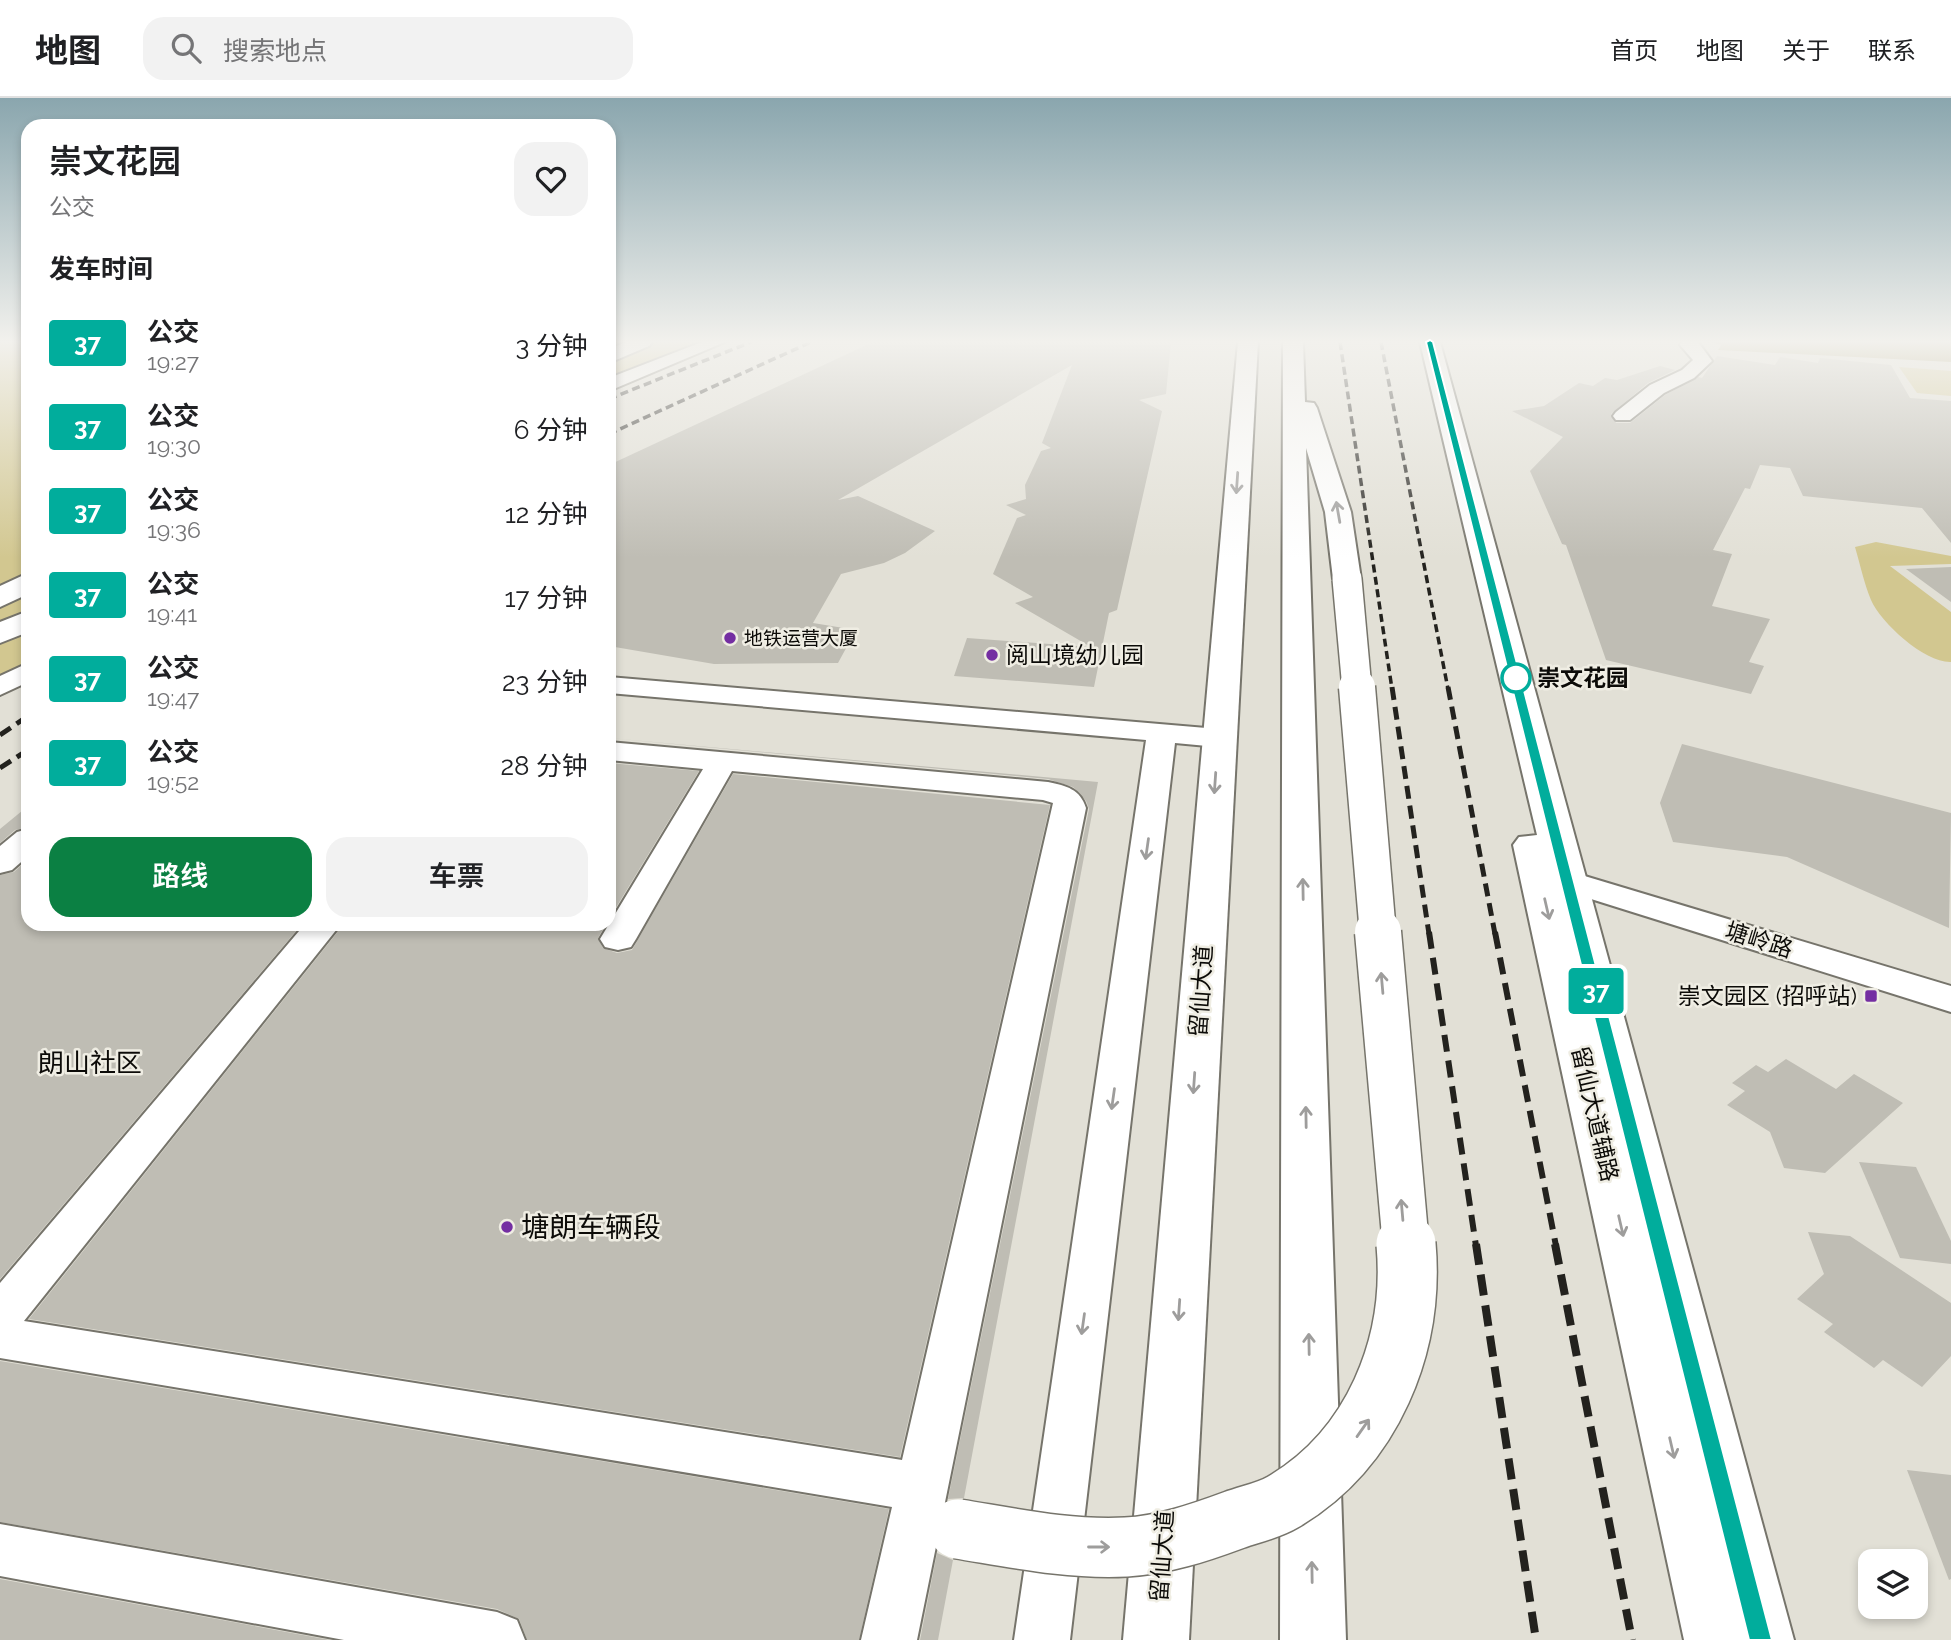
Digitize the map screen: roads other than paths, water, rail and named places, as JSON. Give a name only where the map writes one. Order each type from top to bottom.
[{"type":"main road","name":"留仙大道","points":[[1156,1640],[1243,414]]},
{"type":"main road","points":[[1295,414],[1313,1640]]},
{"type":"main road","points":[[932,1513],[1080,1547],[1130,1547],[1207,1531],[1283,1502],[1334,1465],[1367,1424],[1392,1371],[1405,1319],[1408,1268],[1347,579],[1332,484],[1311,414]]},
{"type":"main road","name":"留仙大道辅路","points":[[1432,414],[1717,1640]]},
{"type":"main road","name":"留仙大道辅路","points":[[1448,414],[1761,1640]]},
{"type":"main road","points":[[0,599],[21,588]]},
{"type":"main road","points":[[0,634],[21,624]]},
{"type":"street","points":[[0,688],[21,675]]},
{"type":"street","points":[[616,686],[1218,738]]},
{"type":"street","points":[[1042,1640],[1162,733]]},
{"type":"street","points":[[616,752],[1048,791],[1066,797],[1070,808],[932,1513],[889,1640]]},
{"type":"street","points":[[618,939],[723,761]]},
{"type":"street","points":[[0,863],[21,845]]},
{"type":"street","name":"塘岭路","points":[[1568,880],[1951,999]]},
{"type":"street","points":[[0,1316],[318,931]]},
{"type":"street","points":[[0,1338],[932,1513]]},
{"type":"street","points":[[0,1550],[497,1640]]},
{"type":"railway","points":[[616,431],[653,414]]},
{"type":"railway","points":[[1351,414],[1392,689]]},
{"type":"railway","points":[[1395,414],[1448,689]]},
{"type":"railway","points":[[1392,687],[1429,934]]},
{"type":"railway","points":[[1448,687],[1495,934]]},
{"type":"railway","points":[[0,735],[21,721]]},
{"type":"railway","points":[[0,768],[21,754]]},
{"type":"railway","points":[[1429,932],[1476,1246]]},
{"type":"railway","points":[[1495,932],[1556,1246]]},
{"type":"railway","points":[[1476,1244],[1536,1640]]},
{"type":"railway","points":[[1555,1244],[1632,1640]]},
{"type":"place","name":"地铁运营大厦","points":[[730,638]]},
{"type":"place","name":"阅山境幼儿园","points":[[992,655]]},
{"type":"place","name":"崇文花园","points":[[1516,678]]},
{"type":"place","name":"崇文园区 (招呼站)","points":[[1871,996]]},
{"type":"place","name":"塘朗车辆段","points":[[507,1227]]},
{"type":"district","name":"朗山社区","points":[[90,1063]]}]
